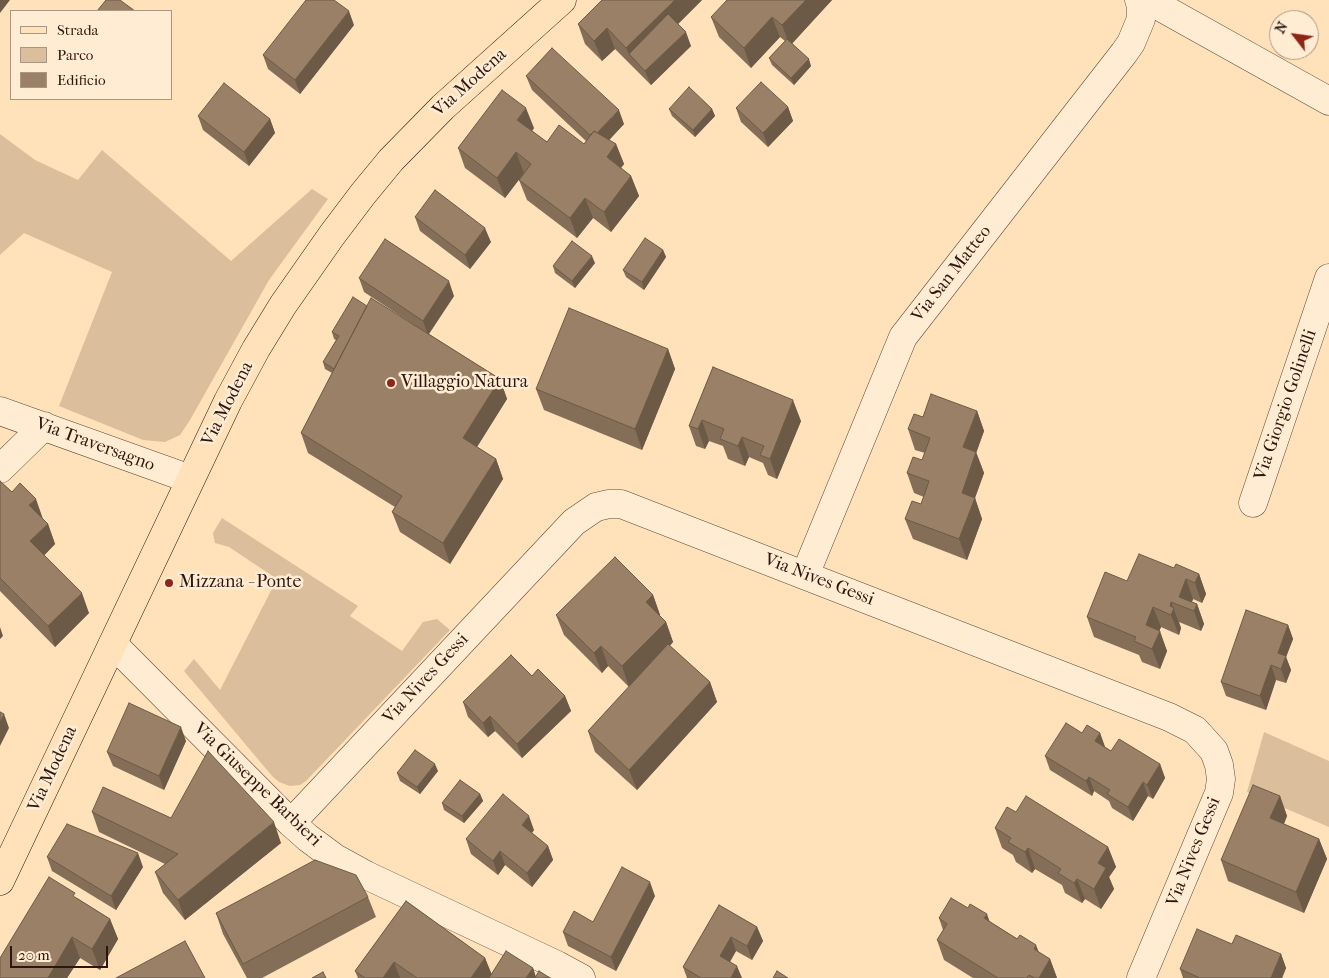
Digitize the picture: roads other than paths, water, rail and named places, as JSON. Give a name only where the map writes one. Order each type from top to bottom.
[{"type":"main road","name":"Via Modena","points":[[0,881],[228,401],[256,349],[283,305],[363,194],[391,160],[443,107],[562,0]]},
{"type":"street","name":"Via San Matteo","points":[[806,575],[903,337],[1132,43],[1141,19],[1139,0]]},
{"type":"street","points":[[1148,0],[1329,101]]},
{"type":"street","name":"Via Giorgio Golinelli","points":[[1253,503],[1329,278]]},
{"type":"street","name":"Via Traversagno","points":[[0,411],[190,479]]},
{"type":"street","points":[[0,469],[44,426]]},
{"type":"street","name":"Via Nives Gessi","points":[[291,823],[574,522],[596,507],[608,504],[621,504],[1169,717],[1195,730],[1207,741],[1214,751],[1221,778],[1219,793],[1141,978]]},
{"type":"street","name":"Via Giuseppe Barbieri","points":[[113,644],[291,823],[334,858],[581,978]]},
{"type":"place","name":"Villaggio Natura","points":[[391,383]]},
{"type":"place","name":"Mizzana - Ponte","points":[[169,583]]}]
